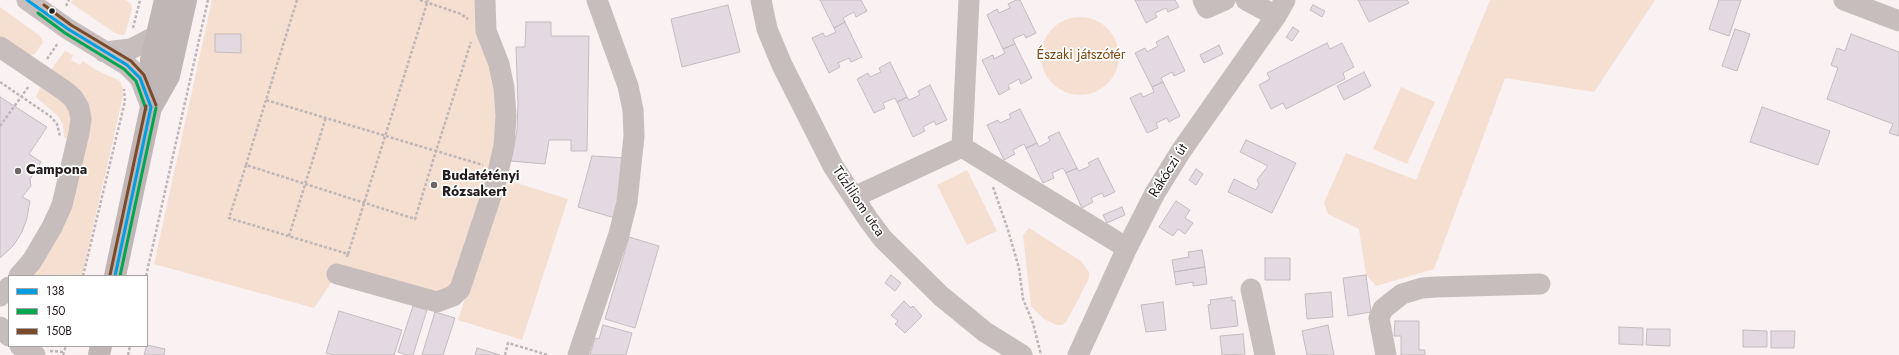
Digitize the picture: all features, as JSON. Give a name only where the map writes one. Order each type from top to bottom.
[{"type":"main road","points":[[151,108],[169,76],[186,0]]},
{"type":"main road","points":[[115,275],[151,108],[151,60],[164,1]]},
{"type":"street","points":[[337,274],[437,302],[453,296],[460,289],[499,169],[504,146],[506,116],[504,88],[499,64],[486,31],[486,0]]},
{"type":"street","points":[[578,355],[619,234],[627,202],[634,136],[633,110],[628,86],[597,0]]},
{"type":"street","name":"Tűzliliom utca","points":[[761,0],[767,29],[782,66],[833,166],[883,239],[941,296],[985,332],[1022,355]]},
{"type":"street","points":[[962,146],[969,0]]},
{"type":"street","points":[[1203,0],[1207,8],[1225,0]]},
{"type":"street","points":[[1246,0],[1280,8]]},
{"type":"street","points":[[1844,0],[1899,21]]},
{"type":"street","points":[[34,3],[104,52],[124,63],[140,78],[151,108]]},
{"type":"street","name":"Rákóczi út","points":[[1078,355],[1127,248],[1155,192],[1181,151],[1280,8]]},
{"type":"street","points":[[104,52],[132,49],[156,36]]},
{"type":"street","points":[[0,47],[73,98],[79,108],[81,119],[62,205],[52,227],[36,254],[20,275]]},
{"type":"street","points":[[854,197],[962,146]]},
{"type":"street","points":[[962,146],[1127,248]]},
{"type":"street","points":[[1386,355],[1379,318],[1383,309],[1402,294],[1422,288],[1540,284]]},
{"type":"street","points":[[0,296],[8,288]]},
{"type":"street","points":[[1251,289],[1265,355]]},
{"type":"street","points":[[0,327],[8,335]]},
{"type":"street","points":[[22,347],[36,355]]},
{"type":"path","points":[[66,6],[69,0]]},
{"type":"path","points":[[132,33],[140,0]]},
{"type":"path","points":[[146,275],[208,0]]},
{"type":"path","points":[[297,0],[229,218],[348,254]]},
{"type":"path","points":[[246,165],[416,219],[471,41],[486,31],[461,14],[428,1],[420,0]]},
{"type":"path","points":[[337,274],[348,254],[428,1]]},
{"type":"path","points":[[0,82],[50,116],[56,124],[60,142]]},
{"type":"path","points":[[83,275],[125,101],[124,85]]},
{"type":"path","points":[[266,100],[499,169]]},
{"type":"path","points":[[0,126],[14,107]]},
{"type":"path","points":[[289,236],[326,117]]},
{"type":"path","points":[[997,168],[991,182],[1008,230],[1019,268],[1023,299],[1034,323],[1042,355]]},
{"type":"path","points":[[505,355],[508,343],[548,355]]},
{"type":"green space","points":[[73,0],[126,0],[131,4],[132,9],[125,34],[122,35],[115,33],[71,3]]},
{"type":"green space","points":[[212,0],[485,0],[506,116],[453,296],[337,274],[314,308],[154,264]]},
{"type":"green space","points":[[1490,0],[1655,0],[1594,92],[1505,78],[1434,269],[1376,286],[1366,275],[1359,229],[1328,214],[1324,203],[1346,153],[1416,180]]},
{"type":"green space","points":[[0,7],[40,36],[43,42],[35,54],[30,55],[0,39]]},
{"type":"green space","name":"Északi játszótér","points":[[1072,17],[1088,17],[1102,23],[1113,34],[1119,48],[1119,64],[1113,78],[1102,89],[1088,95],[1072,95],[1058,89],[1047,78],[1041,64],[1041,48],[1047,34],[1058,23]]},
{"type":"green space","points":[[65,51],[73,55],[71,60],[80,65],[83,61],[96,70],[120,81],[123,89],[123,96],[82,275],[30,275],[86,127],[49,72]]},
{"type":"green space","points":[[42,83],[71,104],[70,141],[64,137],[63,125],[59,117],[36,97]]},
{"type":"green space","points":[[1401,87],[1435,102],[1407,164],[1373,149]]},
{"type":"green space","points":[[967,170],[997,231],[967,245],[937,185]]},
{"type":"green space","points":[[504,179],[568,199],[522,340],[458,320]]},
{"type":"green space","points":[[1029,228],[1081,261],[1089,272],[1089,278],[1079,298],[1066,322],[1062,325],[1056,325],[1044,319],[1031,306],[1023,235]]},
{"type":"building","points":[[820,0],[861,0],[867,11],[856,17],[854,12],[843,18],[845,22],[834,28]]},
{"type":"building","points":[[1016,0],[1020,0],[1036,33],[1026,38],[1024,34],[1013,39],[1015,44],[1003,49],[987,15],[997,9],[999,13],[1010,8],[1008,4]]},
{"type":"building","points":[[1135,0],[1175,0],[1179,7],[1168,12],[1166,8],[1155,13],[1157,17],[1146,23]]},
{"type":"building","points":[[1358,0],[1407,0],[1409,3],[1369,22]]},
{"type":"building","points":[[1719,0],[1741,0],[1729,36],[1709,29]]},
{"type":"building","points":[[728,5],[740,52],[682,67],[671,19]]},
{"type":"building","points":[[1313,5],[1325,11],[1322,17],[1310,10]]},
{"type":"building","points":[[526,22],[551,22],[551,36],[589,36],[587,151],[571,151],[571,140],[549,140],[545,164],[511,161],[517,130],[518,104],[516,47],[525,47]]},
{"type":"building","points":[[845,22],[862,57],[851,62],[849,58],[838,63],[840,67],[829,73],[812,38],[823,33],[825,37],[836,32],[834,28]]},
{"type":"building","points":[[1293,27],[1299,31],[1292,41],[1286,37]]},
{"type":"building","points":[[1735,29],[1750,34],[1737,71],[1722,66]]},
{"type":"building","points":[[215,34],[241,34],[241,53],[215,52]]},
{"type":"building","points":[[1851,34],[1899,52],[1899,136],[1889,133],[1893,124],[1827,99],[1838,68],[1831,65],[1837,48],[1845,51]]},
{"type":"building","points":[[1168,36],[1185,71],[1174,76],[1172,72],[1161,78],[1163,82],[1152,87],[1135,53],[1145,48],[1147,52],[1158,46],[1156,42]]},
{"type":"building","points":[[1327,43],[1330,49],[1342,43],[1354,67],[1343,73],[1345,79],[1286,109],[1283,103],[1271,109],[1259,85],[1270,79],[1267,73]]},
{"type":"building","points":[[1015,44],[1032,78],[1021,84],[1019,79],[1008,85],[1010,89],[999,95],[982,60],[993,55],[994,59],[1005,53],[1003,49]]},
{"type":"building","points":[[1219,45],[1223,54],[1204,63],[1200,55]]},
{"type":"building","points":[[890,62],[907,97],[897,102],[895,98],[883,103],[885,108],[874,113],[857,79],[868,73],[870,77],[881,72],[879,68]]},
{"type":"building","points":[[1364,72],[1371,86],[1344,100],[1337,86]]},
{"type":"building","points":[[1163,82],[1180,116],[1169,122],[1167,118],[1156,123],[1158,128],[1147,133],[1130,98],[1141,93],[1143,97],[1154,92],[1152,87]]},
{"type":"building","points":[[930,85],[947,120],[936,125],[934,121],[923,127],[925,131],[913,137],[897,102],[907,97],[909,100],[920,95],[918,91]]},
{"type":"building","name":"Campona","points":[[0,97],[47,127],[29,154],[41,162],[30,179],[31,186],[22,197],[30,201],[27,218],[22,232],[13,246],[0,258]]},
{"type":"building","points":[[1762,107],[1830,131],[1818,165],[1750,142]]},
{"type":"building","points":[[1020,109],[1037,143],[1026,148],[1024,144],[1013,150],[1015,154],[1004,160],[987,125],[998,120],[1000,123],[1011,118],[1009,114]]},
{"type":"building","points":[[1059,132],[1077,168],[1066,173],[1063,168],[1052,173],[1054,178],[1043,183],[1026,148],[1037,143],[1039,147],[1050,141],[1048,137]]},
{"type":"building","points":[[1246,140],[1296,163],[1272,213],[1228,192],[1234,179],[1256,190],[1259,184],[1257,180],[1268,166],[1240,152]]},
{"type":"building","points":[[592,156],[627,158],[618,219],[578,207]]},
{"type":"building","points":[[1098,158],[1115,192],[1104,197],[1102,193],[1091,198],[1093,202],[1082,208],[1066,173],[1077,168],[1079,171],[1090,166],[1088,163]]},
{"type":"building","points":[[1196,169],[1203,174],[1196,185],[1189,180]]},
{"type":"building","points":[[1176,201],[1190,210],[1185,218],[1193,223],[1185,234],[1178,229],[1173,236],[1159,227]]},
{"type":"building","points":[[1122,207],[1125,215],[1107,223],[1103,215]]},
{"type":"building","points":[[629,237],[659,246],[635,328],[605,319]]},
{"type":"building","points":[[1202,250],[1205,267],[1174,272],[1172,260],[1189,257],[1188,252]]},
{"type":"building","points":[[1265,258],[1290,258],[1290,280],[1265,280]]},
{"type":"building","points":[[1205,267],[1207,284],[1193,286],[1193,282],[1176,285],[1174,272]]},
{"type":"building","points":[[891,275],[901,283],[895,291],[885,283]]},
{"type":"building","points":[[1366,275],[1371,312],[1348,316],[1343,278]]},
{"type":"building","points":[[1331,292],[1333,317],[1307,319],[1305,294]]},
{"type":"building","points":[[1232,297],[1232,301],[1235,300],[1238,326],[1211,329],[1208,305],[1211,304],[1210,300]]},
{"type":"building","points":[[904,301],[911,308],[913,306],[922,316],[905,333],[895,324],[898,321],[891,315]]},
{"type":"building","points":[[1163,302],[1166,330],[1146,332],[1141,305]]},
{"type":"building","points":[[413,306],[427,310],[413,355],[407,355],[398,352]]},
{"type":"building","points":[[339,311],[402,330],[394,355],[334,355],[326,353]]},
{"type":"building","points":[[435,312],[455,318],[443,355],[422,355]]},
{"type":"building","points":[[1395,321],[1419,321],[1419,350],[1425,350],[1425,355],[1401,355],[1401,336],[1394,336]]},
{"type":"building","points":[[603,325],[632,333],[626,355],[590,355],[595,338],[599,339]]},
{"type":"building","points":[[1328,325],[1334,355],[1307,355],[1302,331]]},
{"type":"building","points":[[1619,327],[1643,328],[1643,345],[1619,344]]},
{"type":"building","points":[[1647,329],[1670,329],[1670,346],[1646,345]]},
{"type":"building","points":[[1743,330],[1767,331],[1767,347],[1743,347]]},
{"type":"building","points":[[1771,331],[1795,331],[1794,348],[1771,348]]},
{"type":"building","points":[[1243,334],[1245,354],[1222,355],[1220,336]]},
{"type":"building","points":[[148,345],[165,349],[164,355],[144,355]]},
{"type":"building","points":[[477,348],[500,355],[475,355]]},
{"type":"transit line","name":"138","points":[[27,0],[68,29],[127,65],[140,78],[151,107]]},
{"type":"transit line","name":"150B","points":[[44,5],[71,25],[131,61],[144,75],[156,105]]},
{"type":"transit line","name":"150","points":[[38,13],[65,33],[124,69],[136,81],[146,109]]},
{"type":"transit line","name":"150B","points":[[110,275],[146,106]]},
{"type":"transit line","name":"138","points":[[115,275],[151,107]]},
{"type":"transit line","name":"150","points":[[120,275],[156,108]]},
{"type":"place","name":"Campona","points":[[18,171]]},
{"type":"place","name":"Budatétényi Rózsakert","points":[[434,185]]}]
